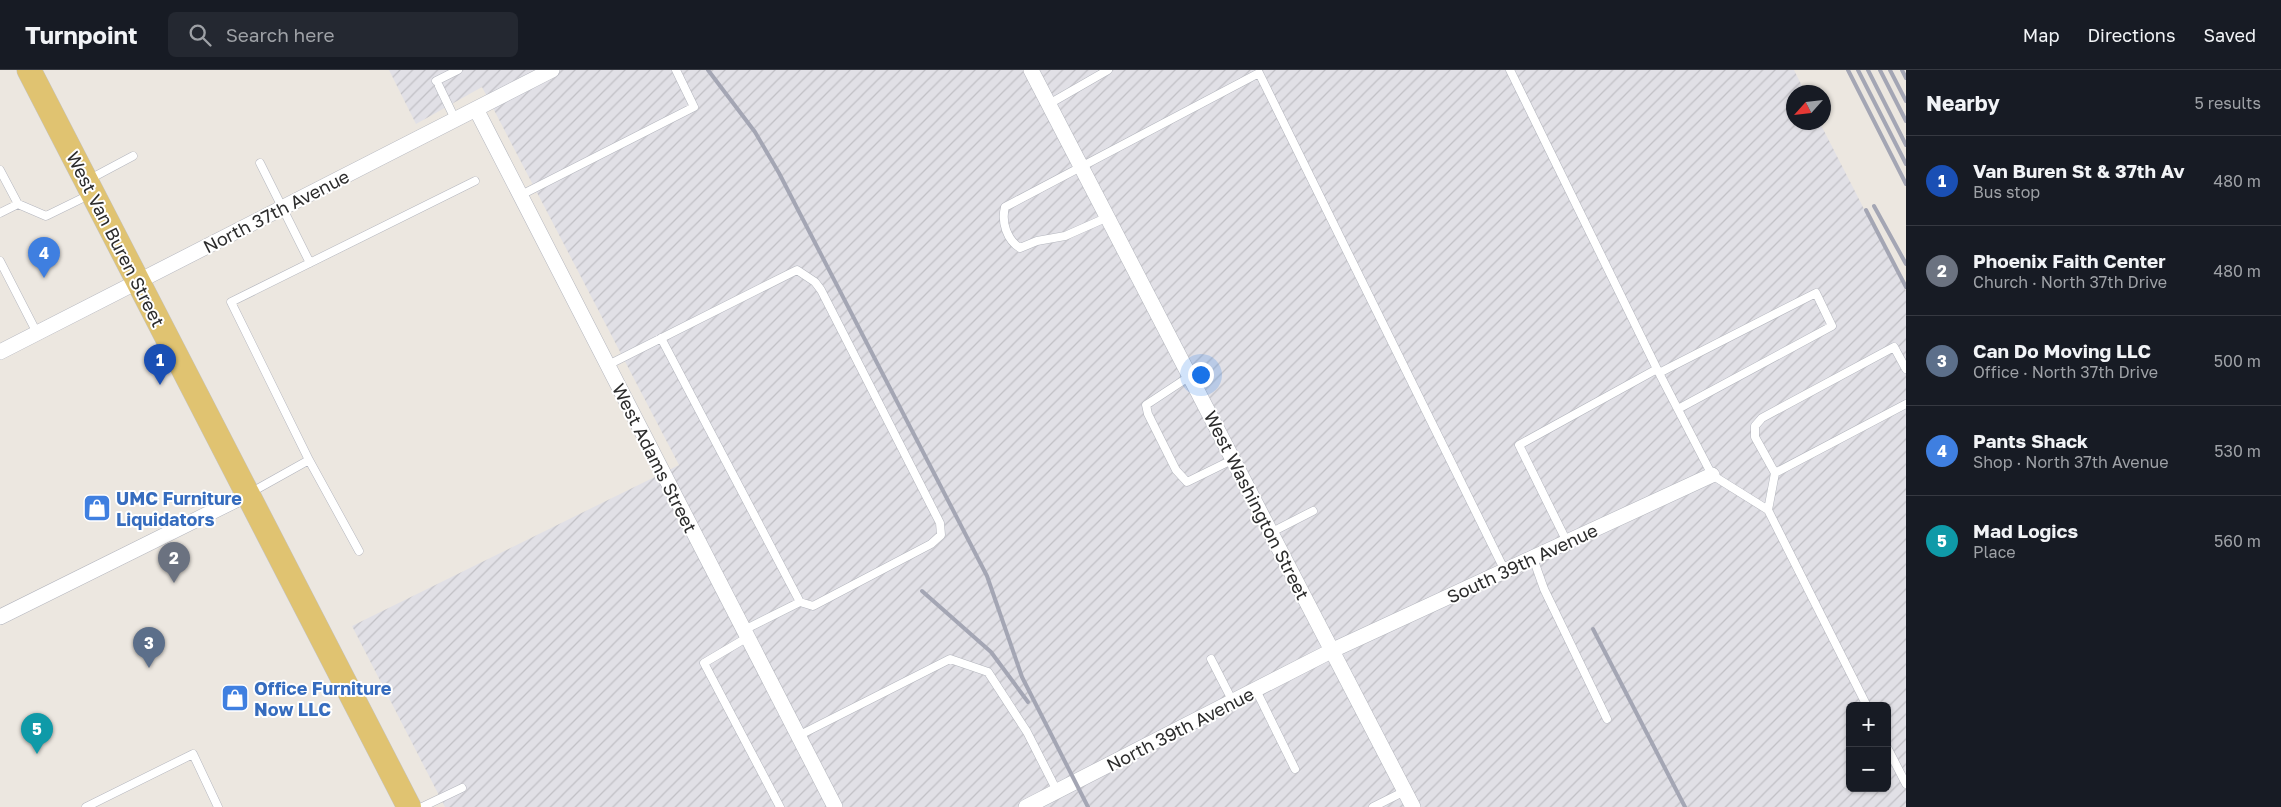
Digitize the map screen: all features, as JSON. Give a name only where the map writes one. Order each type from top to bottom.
[{"type":"main road","name":"West Van Buren Street","points":[[29,70],[409,807]]},
{"type":"street","name":"North 37th Avenue","points":[[0,352],[552,70]]},
{"type":"street","name":"West Washington Street","points":[[1031,70],[1413,807]]},
{"type":"street","name":"West Adams Street","points":[[476,108],[835,807]]},
{"type":"street","name":"South 39th Avenue","points":[[1333,650],[1712,475]]},
{"type":"street","points":[[0,616],[248,494]]},
{"type":"street","name":"North 39th Avenue","points":[[1026,807],[1333,650]]},
{"type":"lane","points":[[455,119],[438,84],[458,70]]},
{"type":"lane","points":[[520,195],[694,107],[676,70]]},
{"type":"lane","points":[[1049,104],[1108,70]]},
{"type":"lane","points":[[1510,70],[1658,371],[1712,475],[1768,510],[1865,702]]},
{"type":"lane","points":[[1108,217],[1065,236],[1038,241],[1020,248],[1010,238],[1002,216],[1005,207],[1259,73],[1505,571]]},
{"type":"lane","points":[[0,170],[18,204],[46,216],[133,156]]},
{"type":"lane","points":[[260,163],[284,207],[310,263]]},
{"type":"lane","points":[[359,551],[309,460],[231,302],[474,181]]},
{"type":"lane","points":[[0,213],[18,204]]},
{"type":"lane","points":[[0,261],[37,333]]},
{"type":"lane","points":[[608,365],[661,338],[797,270],[815,282],[821,290],[941,529],[941,535],[931,544],[822,602],[813,606],[800,602],[661,338]]},
{"type":"lane","points":[[1567,542],[1519,445],[1658,371],[1816,293],[1832,326],[1678,409]]},
{"type":"lane","points":[[1768,510],[1775,473],[1755,437],[1755,426],[1762,418],[1894,347],[1906,369]]},
{"type":"lane","points":[[1190,376],[1146,405],[1148,414],[1176,470],[1187,482],[1234,459]]},
{"type":"lane","points":[[1775,473],[1906,404]]},
{"type":"lane","points":[[248,494],[309,460]]},
{"type":"lane","points":[[1272,532],[1313,511]]},
{"type":"lane","points":[[1533,558],[1544,589],[1608,719]]},
{"type":"lane","points":[[780,807],[704,663],[746,634],[800,602]]},
{"type":"lane","points":[[798,736],[950,659],[988,672],[1027,732],[1057,791]]},
{"type":"lane","points":[[1211,660],[1233,702]]},
{"type":"lane","points":[[1256,690],[1295,769]]},
{"type":"lane","points":[[86,807],[193,754],[218,807]]},
{"type":"lane","points":[[1891,755],[1906,784]]},
{"type":"lane","points":[[422,807],[462,788]]},
{"type":"lane","points":[[1373,807],[1405,791]]},
{"type":"shaded area","points":[[389,70],[1794,70],[1802,85],[1786,85],[1786,130],[1824,130],[1906,291],[1906,807],[445,807],[352,626],[679,465],[482,87],[416,124]]},
{"type":"railway","points":[[708,70],[755,132],[779,173],[987,576],[1022,677],[1088,807]]},
{"type":"railway","points":[[1848,70],[1906,184]]},
{"type":"railway","points":[[1858,70],[1906,164]]},
{"type":"railway","points":[[1868,70],[1906,145]]},
{"type":"railway","points":[[1880,70],[1906,121]]},
{"type":"railway","points":[[1890,70],[1906,101]]},
{"type":"railway","points":[[1902,70],[1906,78]]},
{"type":"railway","points":[[1874,206],[1906,264]]},
{"type":"railway","points":[[1866,210],[1906,287]]},
{"type":"railway","points":[[922,591],[991,652],[1028,702]]},
{"type":"railway","points":[[1593,629],[1685,807]]},
{"type":"place","name":"Pants Shack","points":[[44,278]]},
{"type":"place","name":"Van Buren St & 37th Av","points":[[160,385]]},
{"type":"place","name":"UMC Furniture Liquidators","points":[[97,508]]},
{"type":"place","name":"Phoenix Faith Center","points":[[174,583]]},
{"type":"place","name":"Can Do Moving LLC","points":[[149,668]]},
{"type":"place","name":"Office Furniture Now LLC","points":[[235,698]]},
{"type":"place","name":"Mad Logics","points":[[37,754]]}]
